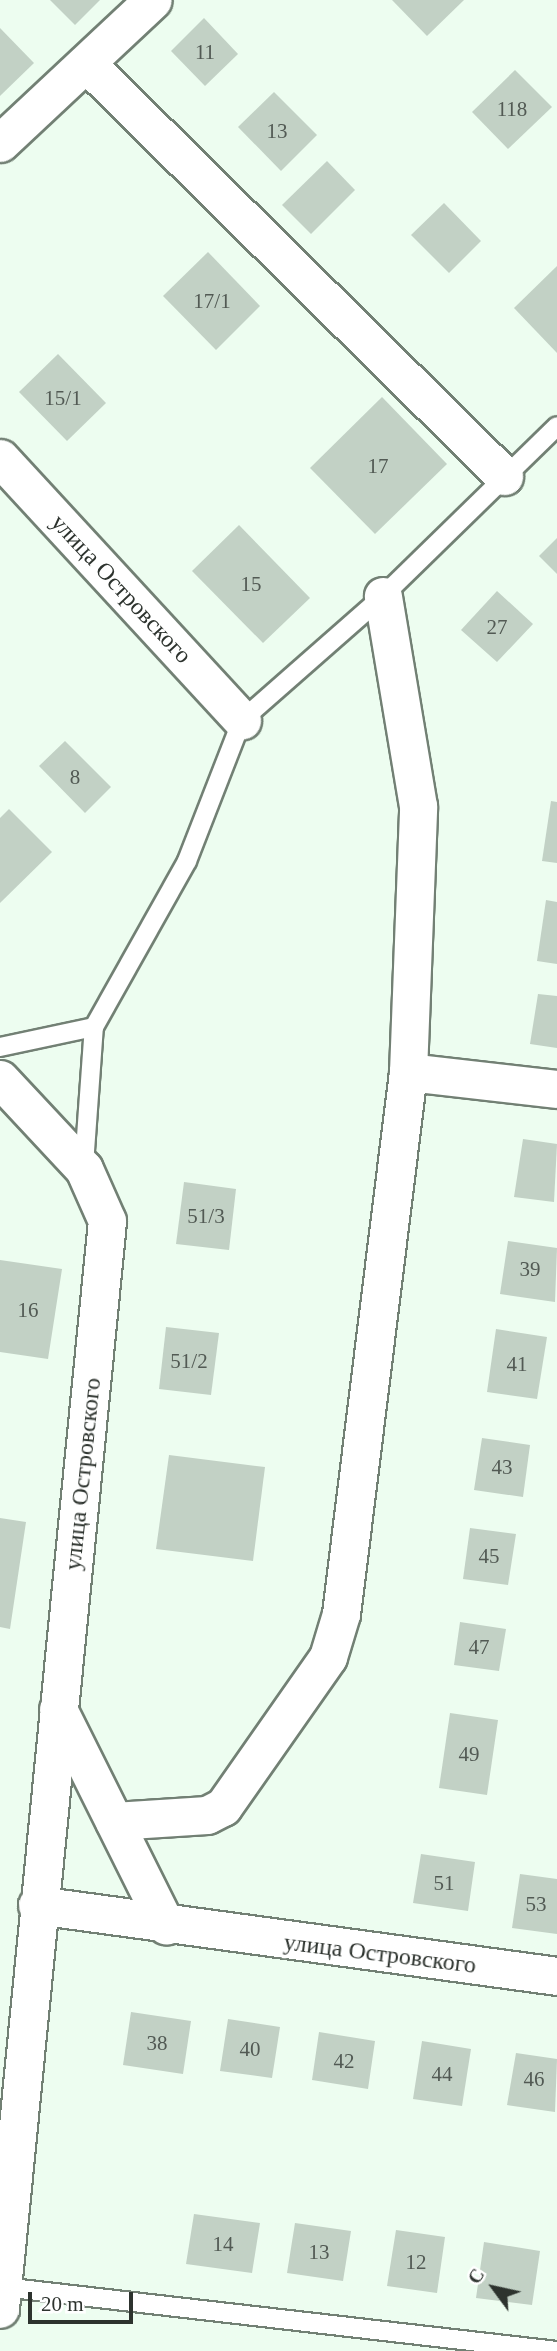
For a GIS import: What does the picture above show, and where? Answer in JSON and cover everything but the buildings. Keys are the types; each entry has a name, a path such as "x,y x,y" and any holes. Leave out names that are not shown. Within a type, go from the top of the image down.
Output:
{"street":[{"path":"0,144 88,65 153,0"},
{"path":"88,65 504,476"},
{"name":"улица Островского","path":"0,458 242,720"},
{"path":"114,1821 207,1815 223,1807 328,1657 341,1614 408,1072 418,806 383,596"},
{"path":"408,1072 557,1088"},
{"name":"улица Островского","path":"0,1079 84,1168 107,1221 37,1905 1,2298"},
{"path":"58,1709 166,1926"},
{"name":"улица Островского","path":"37,1905 166,1926 557,1976"}],"lane":[{"path":"84,1168 94,1027 187,861 242,720 383,596 557,426"},
{"path":"0,1047 94,1027"},
{"path":"1,2298 557,2351"}]}
